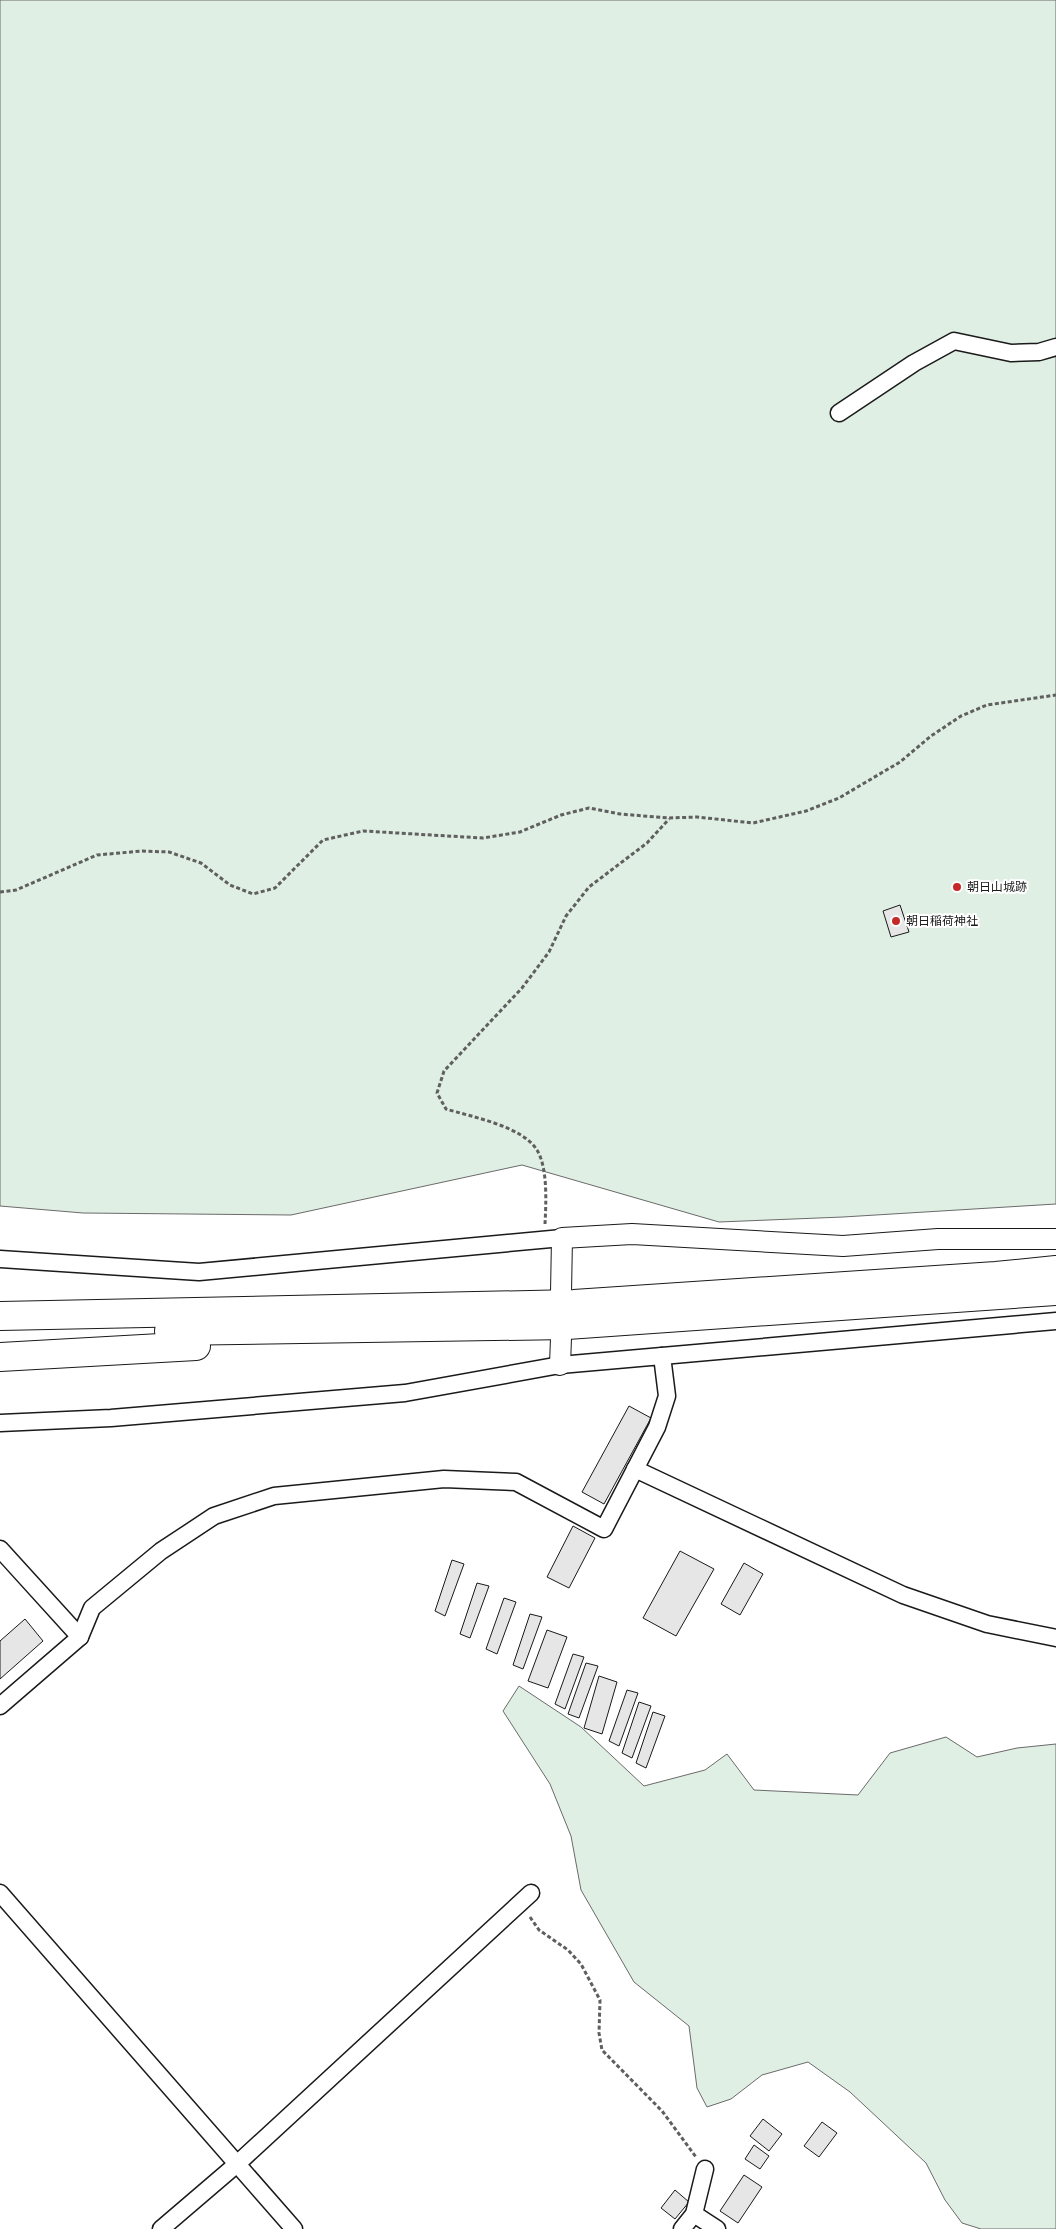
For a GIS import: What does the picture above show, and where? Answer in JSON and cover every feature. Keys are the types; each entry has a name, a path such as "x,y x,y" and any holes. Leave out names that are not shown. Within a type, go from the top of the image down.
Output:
{"highway":[{"path":"0,1316 574,1304 996,1276 1056,1270"},
{"path":"0,1335 566,1325 1056,1291"},
{"path":"0,1357 195,1346 344,1328"}],"street":[{"path":"840,413 914,363 954,342 1011,353 1039,352 1056,346"},
{"path":"0,1259 199,1272 553,1239 632,1234 844,1246 938,1240 1056,1239"},
{"path":"553,1239 561,1293"},
{"path":"0,1423 111,1418 405,1393 560,1365 1056,1321"},
{"path":"560,1365 561,1338"},
{"path":"0,1706 80,1637 92,1608 161,1551 214,1516 274,1496 444,1479 516,1482 604,1528 657,1427 667,1396 662,1356"},
{"path":"635,1469 903,1595 987,1624 1056,1638"},
{"path":"0,1548 80,1637"},
{"path":"0,1893 294,2229"},
{"path":"161,2229 237,2164 526,1897"},
{"path":"682,2229 694,2214 705,2169"},
{"path":"694,2214 717,2229"}],"path":[{"path":"0,892 16,890 97,855 142,851 169,852 201,863 230,885 253,894 275,888 323,840 363,831 483,838 520,832 561,815 589,808 620,814 670,818 697,817 753,823 806,811 839,798 900,762 931,736 962,716 987,705 1056,694"},
{"path":"553,1239 545,1177 538,1150 518,1133 446,1110 438,1093 444,1071 522,988 550,952 566,916 589,887 647,843 670,818"},
{"path":"526,1897 539,1930 568,1950 581,1964 600,2000 599,2033 602,2050 662,2111 705,2169"}],"green space":[{"path":"0,0 1056,0 1056,1204 843,1217 719,1222 522,1165 291,1215 83,1213 0,1206"},
{"path":"519,1686 581,1727 644,1786 705,1770 727,1754 754,1790 858,1795 890,1753 946,1737 977,1757 1017,1748 1056,1744 1056,2229 981,2229 962,2223 945,2200 926,2163 850,2092 808,2062 762,2075 731,2099 707,2107 697,2088 689,2026 634,1982 581,1890 571,1836 550,1784 503,1711"}],"building":[{"name":"朝日稲荷神社","path":"900,905 909,932 891,937 883,911"},
{"path":"629,1406 651,1418 604,1504 582,1492"},
{"path":"573,1526 595,1538 569,1588 547,1577"},
{"path":"680,1551 714,1569 676,1636 643,1618"},
{"path":"452,1560 464,1564 445,1616 435,1611"},
{"path":"744,1563 763,1574 740,1615 721,1604"},
{"path":"477,1583 489,1586 470,1638 460,1634"},
{"path":"504,1598 516,1602 497,1654 486,1649"},
{"path":"530,1614 542,1617 523,1669 513,1665"},
{"path":"25,1619 43,1641 0,1679 0,1641"},
{"path":"547,1630 567,1637 548,1688 528,1681"},
{"path":"573,1654 584,1657 565,1709 555,1704"},
{"path":"586,1663 598,1666 579,1718 568,1714"},
{"path":"599,1676 617,1682 602,1734 584,1728"},
{"path":"627,1690 638,1693 619,1746 609,1741"},
{"path":"639,1702 651,1706 632,1758 622,1753"},
{"path":"653,1712 665,1716 646,1768 636,1763"},
{"path":"763,2119 782,2134 769,2151 750,2136"},
{"path":"822,2122 837,2133 819,2157 804,2146"},
{"path":"754,2145 769,2156 760,2169 745,2159"},
{"path":"744,2175 762,2187 738,2223 720,2211"},
{"path":"675,2190 689,2202 675,2219 661,2208"}],"place":[{"name":"朝日山城跡","path":"957,887"},
{"name":"朝日稲荷神社","path":"896,921"}]}
